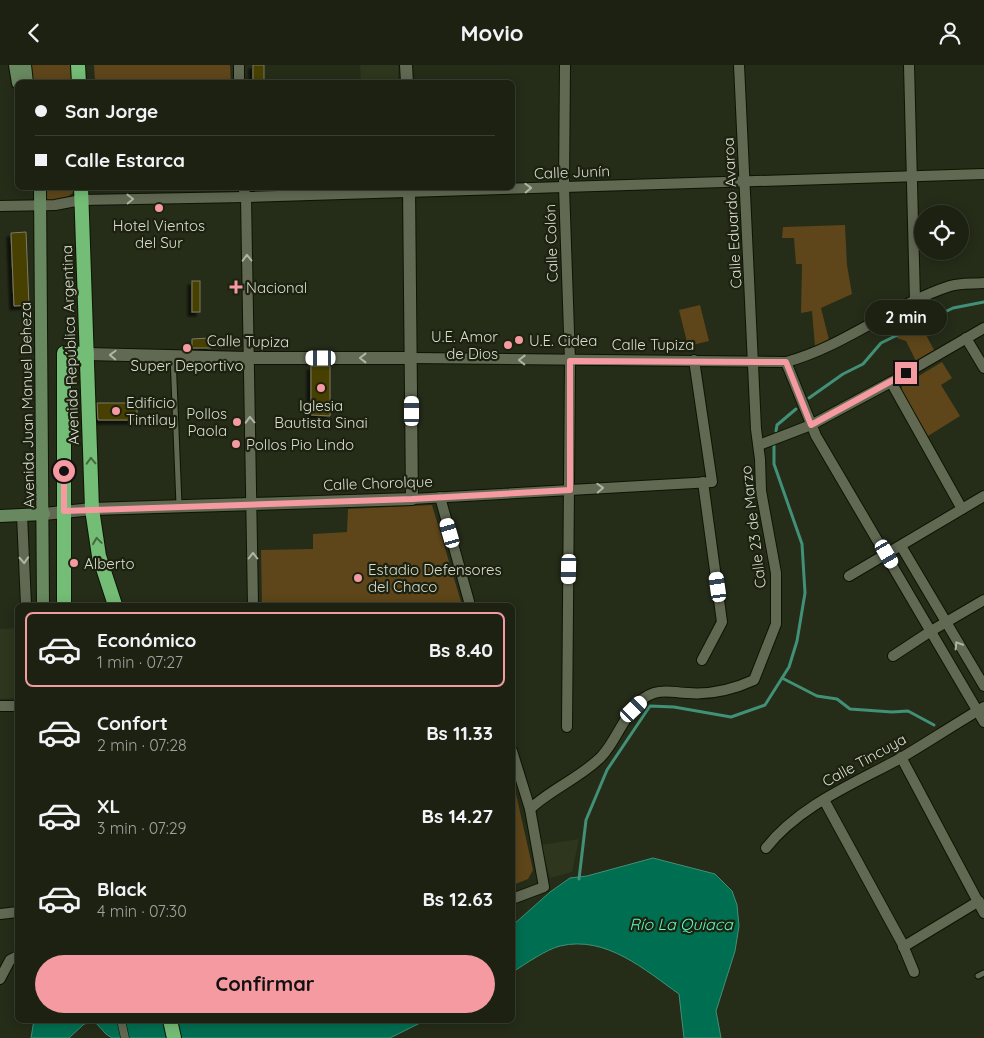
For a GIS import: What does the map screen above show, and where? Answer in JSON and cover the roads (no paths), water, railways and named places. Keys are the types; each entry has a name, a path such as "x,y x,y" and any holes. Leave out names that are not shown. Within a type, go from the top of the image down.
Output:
{"highway":[{"path":"78,65 79,80"},
{"name":"Avenida República Argentina","path":"81,194 92,509 99,556 114,603"},
{"name":"Calle Tupiza","path":"64,511 64,353 87,354"},
{"path":"64,511 64,603"},
{"path":"171,1023 174,1038"}],"main road":[{"path":"15,65 18,80"},
{"path":"25,65 27,80"},
{"name":"Avenida Juan Manuel Deheza","path":"35,190 41,205"},
{"name":"Avenida Juan Manuel Deheza","path":"40,190 44,514 43,603"},
{"path":"0,516 44,514"}],"street":[{"path":"239,65 239,80"},
{"path":"406,65 407,80"},
{"name":"Calle Colón","path":"565,65 564,187 570,361 567,727"},
{"name":"Calle Eduardo Avaroa","path":"740,65 753,360"},
{"path":"909,65 913,176 914,301"},
{"name":"Calle Junín","path":"515,188 984,174"},
{"path":"409,190 412,499"},
{"name":"Calle Junín","path":"0,206 55,205 81,194 409,190"},
{"path":"245,192 253,603"},
{"name":"Calle Tupiza","path":"87,354 248,358 412,358 570,361 753,360 786,362 814,354 914,301 951,286 984,283"},
{"path":"759,445 811,425 891,382 984,328"},
{"path":"966,338 984,368"},
{"path":"694,360 722,622 702,660"},
{"name":"Calle 23 de Marzo","path":"530,809 601,757 615,737 624,719 652,694 666,690 686,693 723,692 754,681 776,623 776,573 761,491 753,360"},
{"path":"786,362 816,436 931,631 981,709 984,722"},
{"path":"891,382 962,509"},
{"name":"Calle Chorolque","path":"44,514 92,509 179,508 412,499 708,482"},
{"path":"849,576 984,496"},
{"path":"440,497 469,603"},
{"name":"Avenida Juan Manuel Deheza","path":"22,515 26,603"},
{"path":"901,546 984,687"},
{"path":"893,656 984,600"},
{"path":"0,706 15,705"},
{"name":"Calle Tincuya","path":"766,848 778,833 824,800 981,709"},
{"path":"901,757 981,900 984,913"},
{"path":"515,761 530,809 544,887 515,898"},
{"path":"824,800 903,947 914,972"},
{"path":"903,947 981,900"},
{"path":"0,914 15,912"},
{"path":"0,979 10,960 15,958"},
{"path":"122,1023 125,1038"}],"lane":[{"path":"173,356 179,508"},
{"path":"978,976 984,973"}],"water":[{"name":"Río La Quiaca","path":"653,858 715,874 732,891 737,905 739,926 735,951 716,1011 721,1038 684,1038 679,994 639,965 609,950 593,945 560,946 543,953 515,971 515,923 550,892 570,878 587,876"},
{"path":"34,1023 90,1023 84,1024 69,1038 31,1038"},
{"path":"96,1023 420,1023 390,1038 112,1038"}],"waterway":[{"path":"809,398 843,374 863,364 881,343 953,308 984,302"},
{"path":"776,431 777,425 796,409"},
{"path":"579,879 586,820 607,770 650,706 674,707 731,717 765,705 789,667 797,641 805,593 802,544 774,464 774,443"},
{"path":"782,678 817,696 837,699 850,709 892,712 908,711 934,725"}],"place":[{"name":"Hotel Vientos del Sur","path":"159,208"},
{"name":"Nacional","path":"236,287"},
{"name":"U.E. Cidea","path":"519,340"},
{"name":"U.E. Amor de Dios","path":"508,345"},
{"name":"Super Deportivo","path":"187,348"},
{"name":"Iglesia Bautista Sinai","path":"321,388"},
{"name":"Edificio Tintilay","path":"116,411"},
{"name":"Pollos Paola","path":"237,422"},
{"name":"Pollos Pio Lindo","path":"236,444"},
{"name":"Alberto","path":"74,563"},
{"name":"Estadio Defensores del Chaco","path":"358,578"}]}
